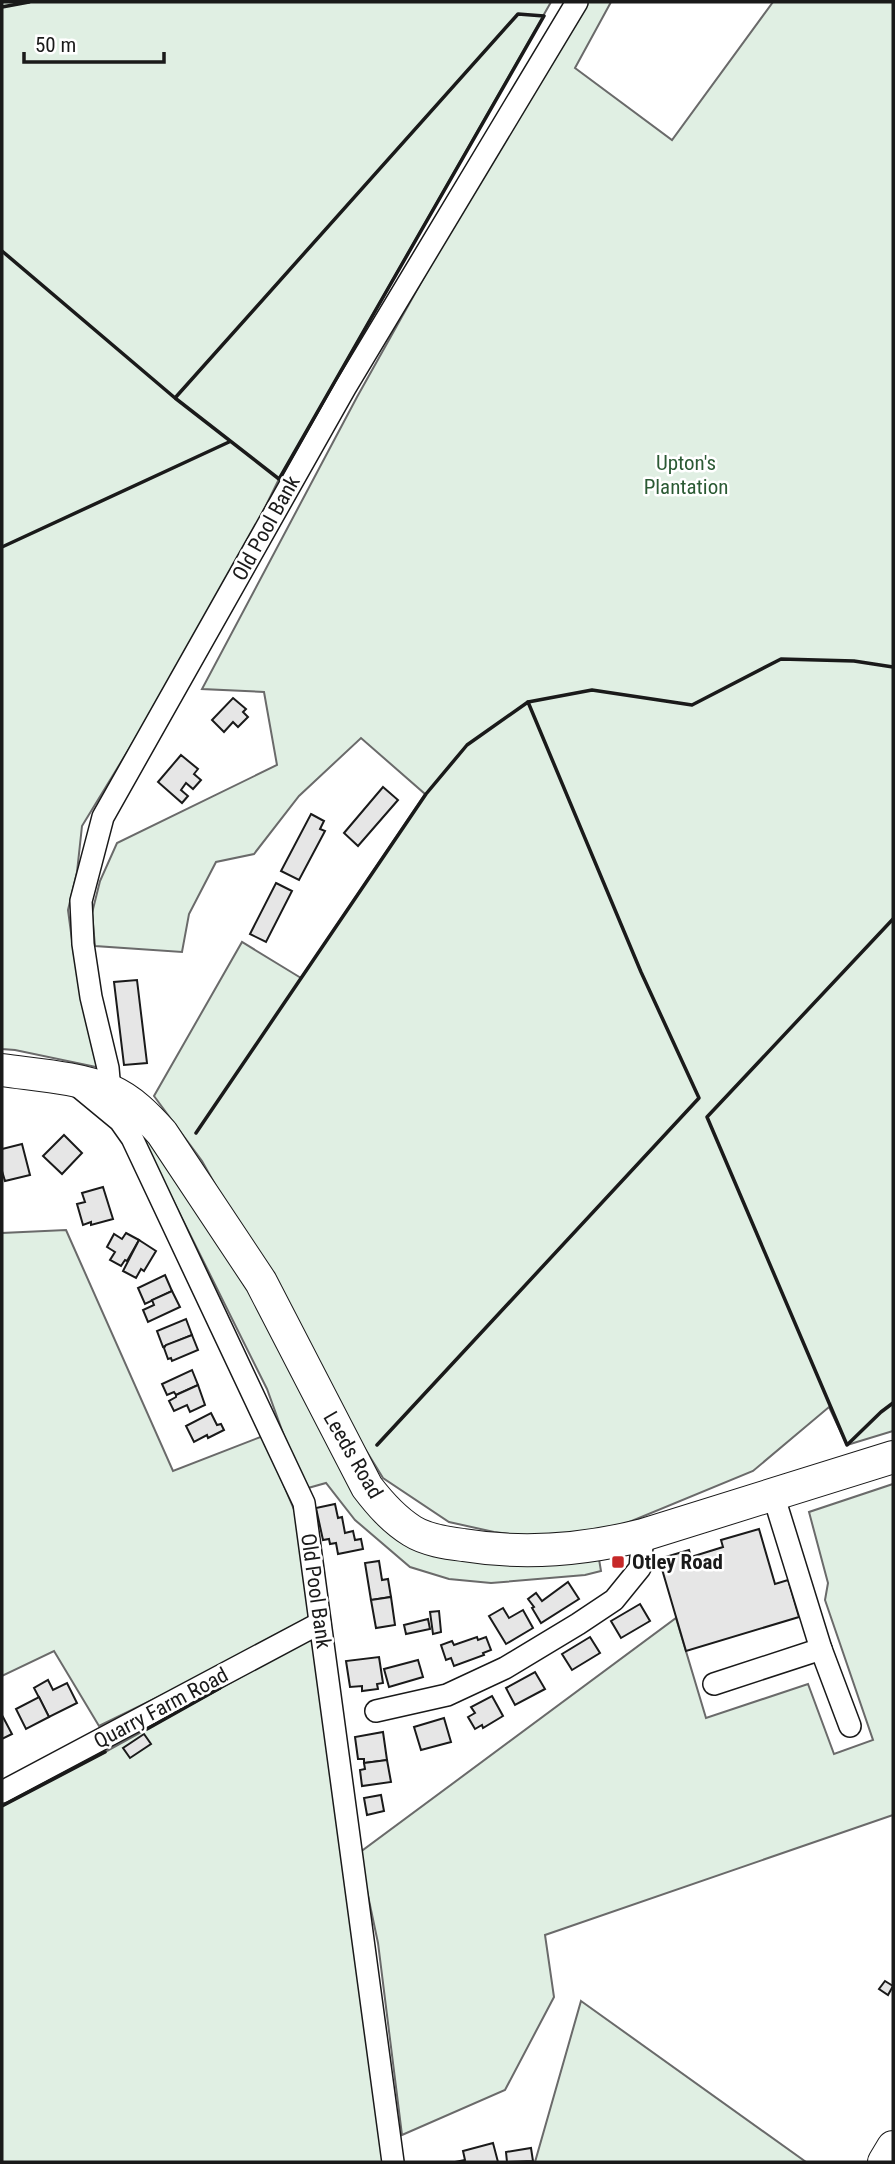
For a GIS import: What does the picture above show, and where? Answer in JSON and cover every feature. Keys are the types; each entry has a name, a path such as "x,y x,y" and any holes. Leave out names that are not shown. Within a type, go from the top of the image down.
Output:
{"highway":[{"name":"Leeds Road","path":"2,1070 71,1080 110,1091 134,1105 162,1133 261,1282 367,1487 388,1514 415,1533 447,1543 487,1549 564,1550 611,1543 893,1457"},
{"path":"884,2162 893,2147"}],"street":[{"name":"Old Pool Bank","path":"110,1091 108,1068 91,997 83,944 81,901 103,817 345,388 576,2"},
{"name":"Old Pool Bank","path":"71,1080 120,1121 132,1138 304,1503 393,2162"},
{"path":"773,1494 821,1648 850,1726"},
{"path":"376,1711 447,1695 505,1668 578,1624 614,1600 640,1568 643,1535"},
{"name":"Quarry Farm Road","path":"2,1793 320,1623"},
{"path":"714,1684 821,1648"}],"green space":[{"path":"2,2 551,2 279,479 217,605 82,826 77,872 68,910 91,1040 100,1063 96,1067 2,1049"},
{"name":"Upton's Plantation","path":"578,2 611,2 575,68 672,140 773,2 893,2 893,1431 847,1445 829,1407 753,1471 622,1525 540,1538 449,1522 383,1478 343,1413 202,1161 154,1096 242,942 301,978 425,794 361,738 299,796 254,854 216,862 189,914 182,952 95,946 92,913 100,881 117,843 277,765 264,692 202,689 357,397"},
{"path":"149,1133 256,1297 378,1516 598,1553 601,1571 585,1575 491,1583 449,1579 410,1567 355,1520 326,1483 308,1488 296,1469 267,1389 141,1136"},
{"path":"66,1230 173,1471 263,1436 301,1526 309,1623 99,1726 54,1651 2,1676 2,1233"},
{"path":"893,1484 893,1815 545,1935 554,1997 505,2090 402,2135 378,1943 359,1853 676,1618 706,1718 808,1684 834,1754 873,1740 825,1600 828,1583 809,1512"},
{"path":"313,1640 385,2162 2,2162 2,1806 306,1641"},
{"path":"581,2001 806,2162 535,2162"}],"building":[{"path":"233,698 246,709 243,712 248,717 238,727 233,722 224,732 212,720"},
{"path":"181,755 198,769 194,774 201,780 193,789 186,783 181,790 188,796 182,803 158,782"},
{"path":"383,787 398,800 358,846 344,833"},
{"path":"311,814 324,821 320,829 325,831 299,880 281,871"},
{"path":"276,883 292,891 266,942 250,934"},
{"path":"137,980 147,1063 124,1065 114,982"},
{"path":"64,1135 82,1153 62,1174 43,1156"},
{"path":"22,1144 30,1175 5,1181 2,1149"},
{"path":"103,1187 113,1219 83,1225 77,1204 85,1202 82,1193"},
{"path":"126,1233 139,1240 121,1266 110,1260 115,1252 107,1247 114,1234 122,1239"},
{"path":"139,1240 156,1251 144,1271 141,1269 136,1278 123,1271"},
{"path":"165,1275 172,1291 145,1304 138,1288"},
{"path":"172,1291 180,1307 148,1322 143,1310 154,1305 152,1300"},
{"path":"186,1319 192,1335 163,1347 157,1331"},
{"path":"192,1335 198,1350 172,1361 171,1358 168,1359 164,1348 166,1345"},
{"path":"192,1370 198,1385 176,1395 174,1392 167,1395 162,1384"},
{"path":"198,1385 205,1405 190,1412 187,1405 174,1411 169,1401"},
{"path":"211,1413 217,1425 221,1424 224,1430 194,1442 186,1426"},
{"path":"335,1504 338,1518 342,1517 345,1533 353,1531 355,1540 361,1539 363,1549 338,1554 336,1543 330,1544 329,1539 323,1540 316,1508"},
{"path":"759,1529 775,1584 788,1580 799,1617 686,1651 659,1559 689,1550 691,1557 723,1547 721,1540"},
{"path":"379,1561 382,1580 388,1579 391,1597 371,1600 365,1563"},
{"path":"568,1582 579,1599 541,1623 528,1599 536,1593 542,1601"},
{"path":"391,1597 395,1625 376,1628 371,1600"},
{"path":"640,1604 650,1621 621,1638 611,1621"},
{"path":"503,1608 509,1618 523,1610 533,1628 506,1644 489,1616"},
{"path":"439,1611 441,1632 433,1634 430,1612"},
{"path":"428,1619 430,1629 406,1634 404,1625"},
{"path":"477,1637 478,1640 486,1637 491,1650 454,1666 451,1658 446,1660 441,1645 452,1641 454,1645"},
{"path":"590,1637 600,1653 572,1670 562,1654"},
{"path":"379,1657 383,1683 377,1684 378,1689 362,1691 362,1686 350,1687 346,1661"},
{"path":"418,1660 423,1677 389,1687 384,1669"},
{"path":"535,1672 545,1689 515,1705 506,1688"},
{"path":"48,1680 53,1690 67,1683 77,1703 49,1717 34,1688"},
{"path":"492,1696 503,1716 483,1728 482,1725 475,1729 468,1717 475,1713 471,1707"},
{"path":"39,1697 49,1717 26,1729 16,1709"},
{"path":"2,1718 12,1734 2,1739"},
{"path":"444,1718 451,1742 421,1750 414,1727"},
{"path":"383,1732 387,1760 364,1763 364,1759 358,1759 355,1737"},
{"path":"144,1734 151,1744 130,1758 123,1748"},
{"path":"387,1760 391,1782 362,1786 360,1770 365,1769 364,1763"},
{"path":"381,1795 384,1811 367,1815 364,1798"},
{"path":"885,1981 893,1986 888,1995 879,1989"},
{"path":"493,2143 498,2162 455,2162 465,2160 463,2151"},
{"path":"531,2148 533,2161 507,2162 506,2152"}],"wall":[{"path":"2,7 29,2"},
{"path":"2,251 175,398 279,479 544,16 518,14 175,398"},
{"path":"2,547 229,442"},
{"path":"528,702 592,690 692,705 781,659 854,661 893,667"},
{"path":"196,1133 426,794 467,745 528,702 641,972 699,1098 377,1445"},
{"path":"893,919 707,1117 847,1445 893,1403"},
{"path":"147,1729 220,1688"},
{"path":"2,1806 105,1752"}],"place":[{"name":"Otley Road","path":"618,1562"}]}
